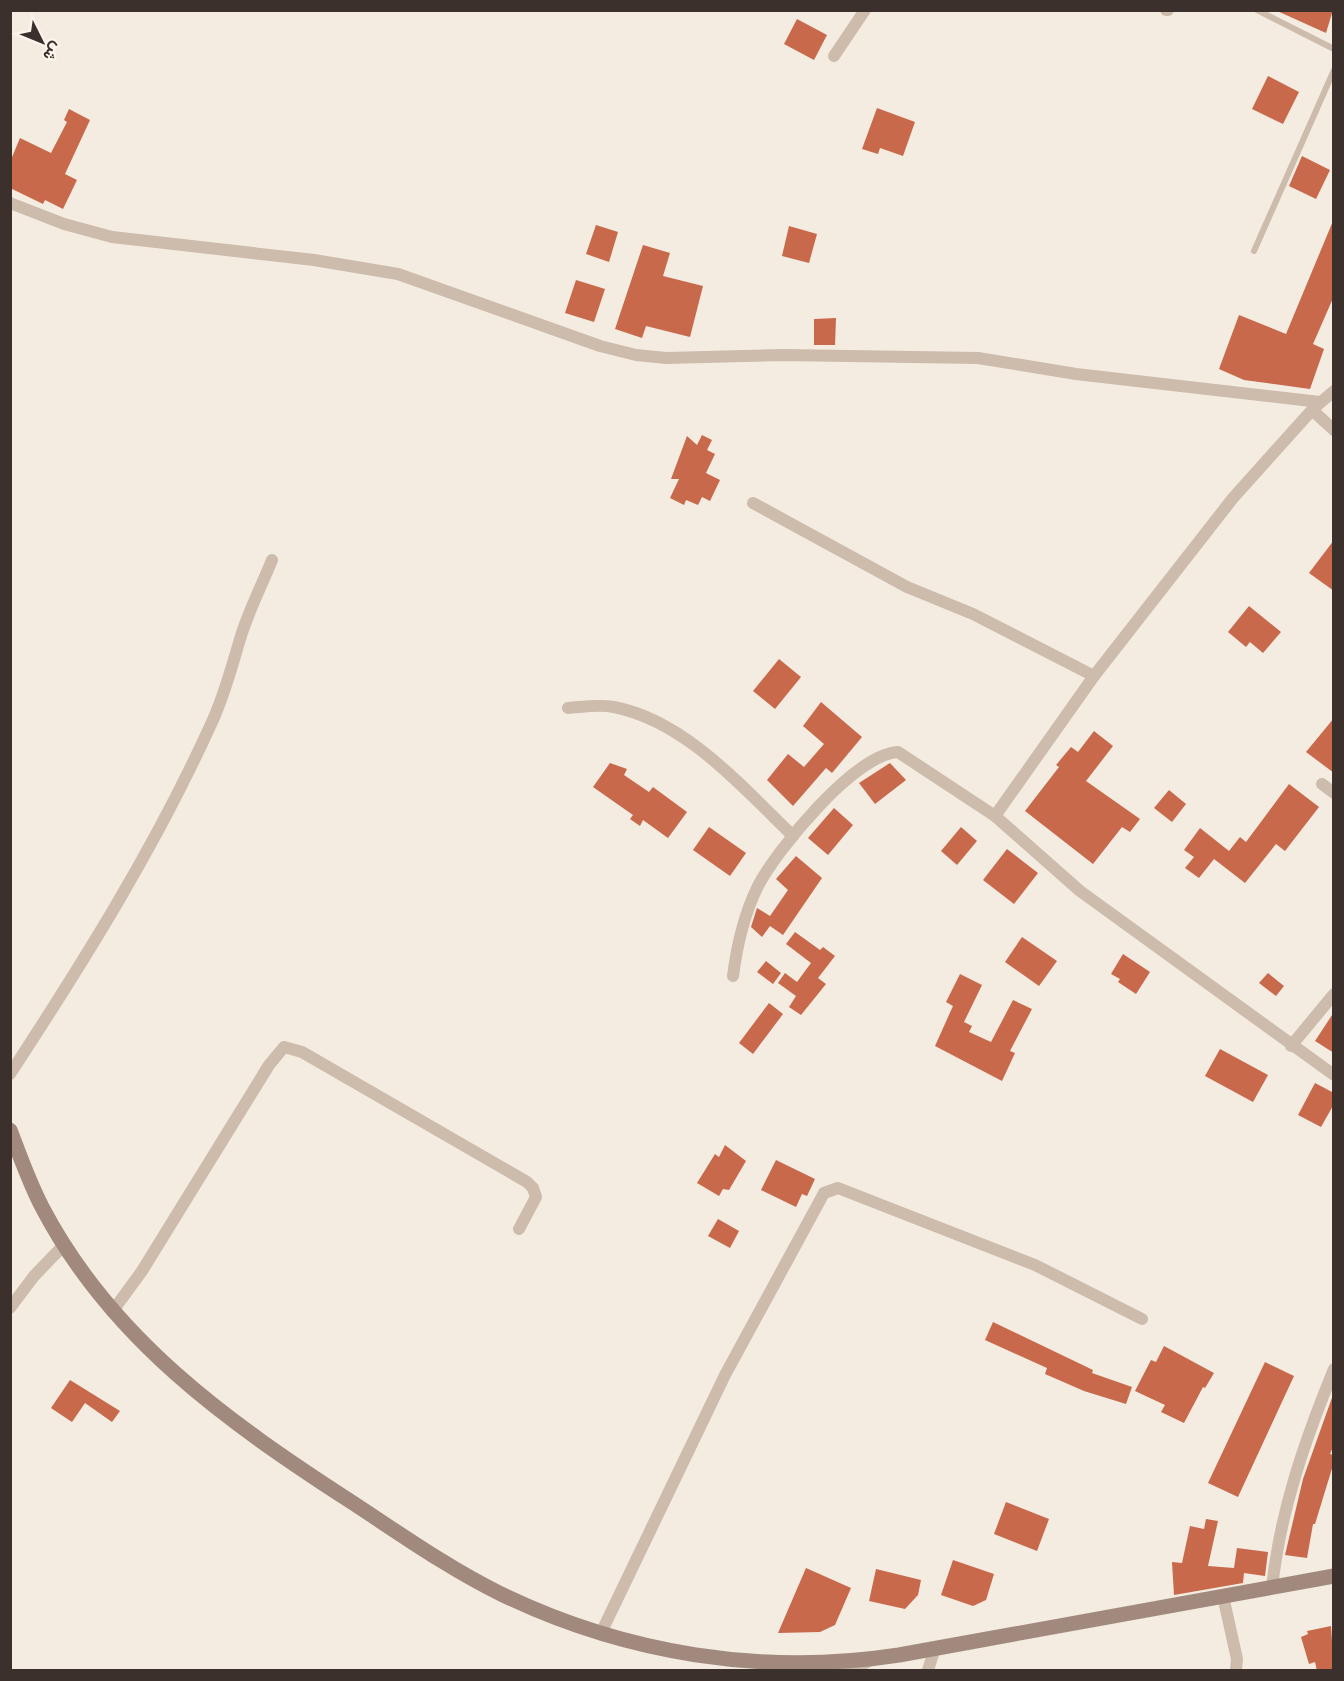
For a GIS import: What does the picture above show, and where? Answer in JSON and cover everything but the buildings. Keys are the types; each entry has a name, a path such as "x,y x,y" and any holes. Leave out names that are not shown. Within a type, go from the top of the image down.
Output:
{"main road":[{"path":"10,1130 40,1204 64,1245 112,1312 152,1355 215,1409 331,1489 477,1581 527,1606 601,1633 748,1666 812,1664 870,1659 1334,1576"},
{"path":"696,1656 706,1671"}],"street":[{"path":"834,56 865,10"},
{"path":"10,203 64,224 112,237 315,260 398,274 600,346 636,355 666,358 783,355 978,358 1076,374 1316,406 1334,430"},
{"path":"995,816 1094,676 1233,498 1316,406 1334,391"},
{"path":"753,503 907,587 973,614 1094,676"},
{"path":"10,1074 79,969 138,869 213,722 235,664 241,636 272,560"},
{"path":"568,708 601,705 616,707 681,736 729,775 793,836"},
{"path":"733,976 739,935 758,887 793,836 842,783 877,757 888,753 907,756 995,816 1080,891 1334,1075"},
{"path":"1323,784 1334,792"},
{"path":"1291,1046 1334,994"},
{"path":"112,1312 142,1271 269,1065 284,1047 303,1052 527,1182 533,1188 536,1197 519,1229"},
{"path":"601,1633 725,1375 824,1193 829,1189 838,1188 1035,1265 1142,1319"},
{"path":"10,1308 34,1276 64,1245"},
{"path":"1272,1588 1276,1548 1295,1471 1334,1369"},
{"path":"1223,1596 1237,1659 1236,1671"},
{"path":"928,1671 935,1648"},
{"path":"847,1671 870,1659"}],"lane":[{"path":"1257,10 1334,49"},
{"path":"1254,251 1334,70"}]}
